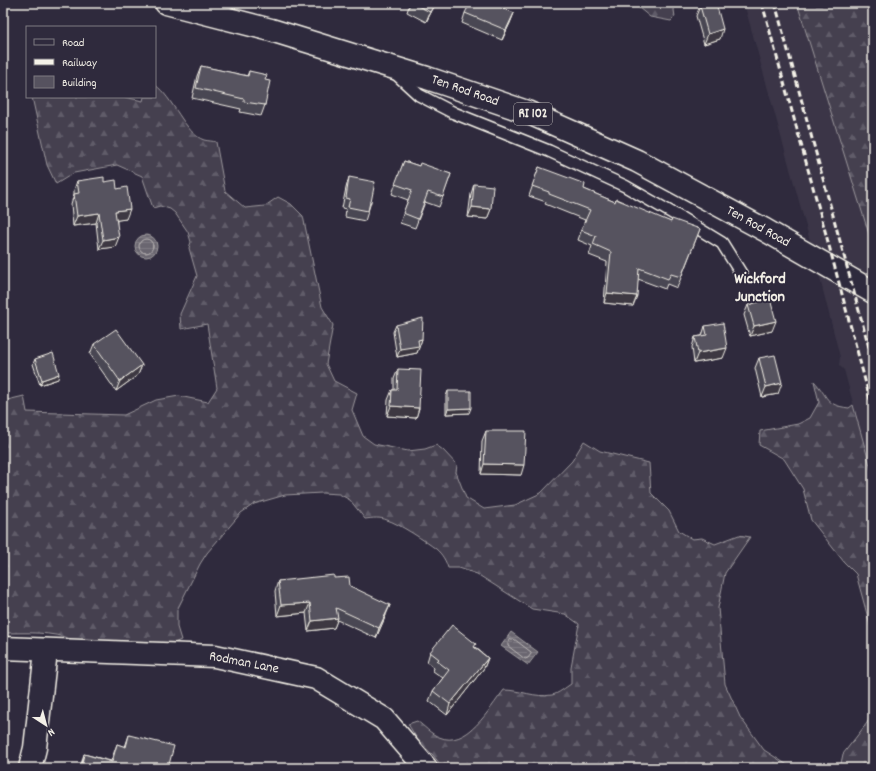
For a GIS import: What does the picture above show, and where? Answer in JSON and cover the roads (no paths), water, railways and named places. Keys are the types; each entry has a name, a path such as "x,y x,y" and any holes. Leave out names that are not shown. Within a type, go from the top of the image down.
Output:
{"main road":[{"name":"Ten Rod Road","path":"166,3 271,30 427,78 527,112 637,161 765,230 873,292"},
{"name":"Rodman Lane","path":"3,648 46,651 215,656 316,678 384,719 426,768"},
{"path":"30,768 35,748 46,651"}],"lane":[{"path":"386,65 419,95 454,113 546,150 625,186 681,218 722,243 742,275"}],"water":[{"path":"146,235 154,238 157,246 154,254 146,257 138,254 135,246 138,238"},
{"path":"511,632 538,652 528,665 501,646"}],"railway":[{"path":"762,3 873,410"},
{"path":"775,3 873,362"}],"district":[{"name":"Wickford Junction","path":"760,288"}]}
